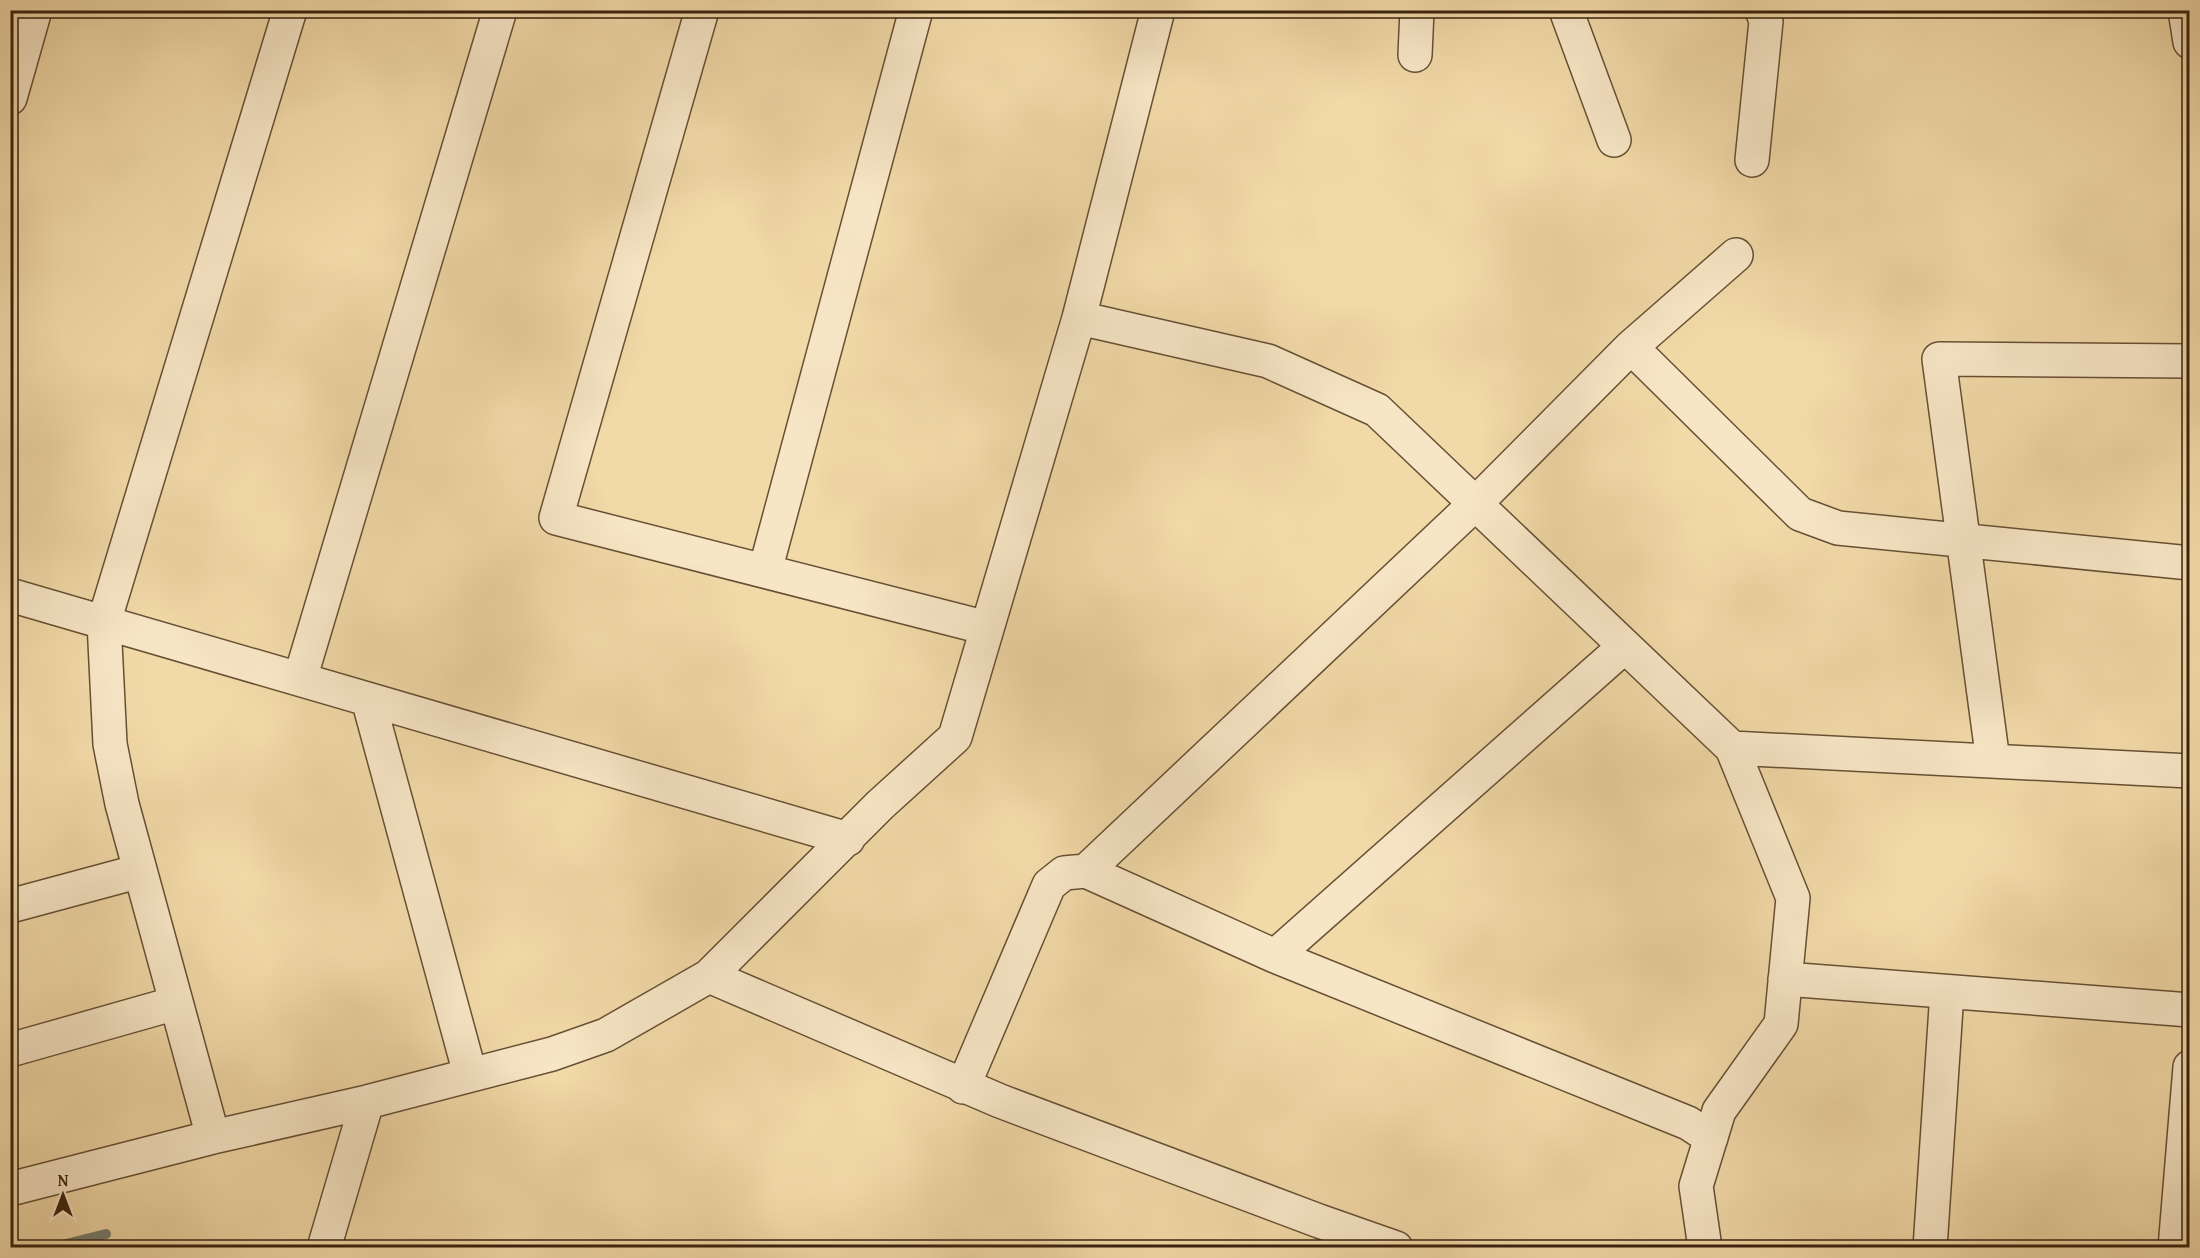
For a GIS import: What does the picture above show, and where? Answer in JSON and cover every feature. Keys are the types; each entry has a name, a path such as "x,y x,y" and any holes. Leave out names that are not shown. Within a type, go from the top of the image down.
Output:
{"street":[{"path":"10,98 35,10"},
{"path":"213,1137 122,804 110,744 104,622 290,10"},
{"path":"300,679 500,10"},
{"path":"702,10 556,518 987,628"},
{"path":"765,571 916,10"},
{"path":"10,1188 213,1137 367,1102 552,1054 606,1035 709,976 880,805 956,737 1079,318 1158,10"},
{"path":"1414,55 1417,10"},
{"path":"1566,10 1614,140"},
{"path":"1752,160 1766,21 1762,10"},
{"path":"2185,10 2190,42"},
{"path":"1086,871 1476,503 1631,347 1736,255"},
{"path":"1079,318 1268,361 1377,410 1732,748 1793,898 1781,1024 1719,1111 1696,1186 1705,1248"},
{"path":"1631,347 1800,514 1838,528 2190,563"},
{"path":"1994,761 1939,359 2190,361"},
{"path":"10,595 848,838"},
{"path":"1275,956 1624,647"},
{"path":"368,699 470,1074"},
{"path":"1732,748 2190,771"},
{"path":"10,906 140,871"},
{"path":"963,1087 1049,885 1064,873 1086,871 1275,956 1688,1123 1711,1138"},
{"path":"709,976 963,1087 1396,1248"},
{"path":"1785,979 2190,1010"},
{"path":"1930,1248 1947,992"},
{"path":"10,1050 176,1003"},
{"path":"2175,1248 2190,1067"},
{"path":"324,1248 367,1102"}],"waterway":[{"path":"50,1248 106,1234"}]}
